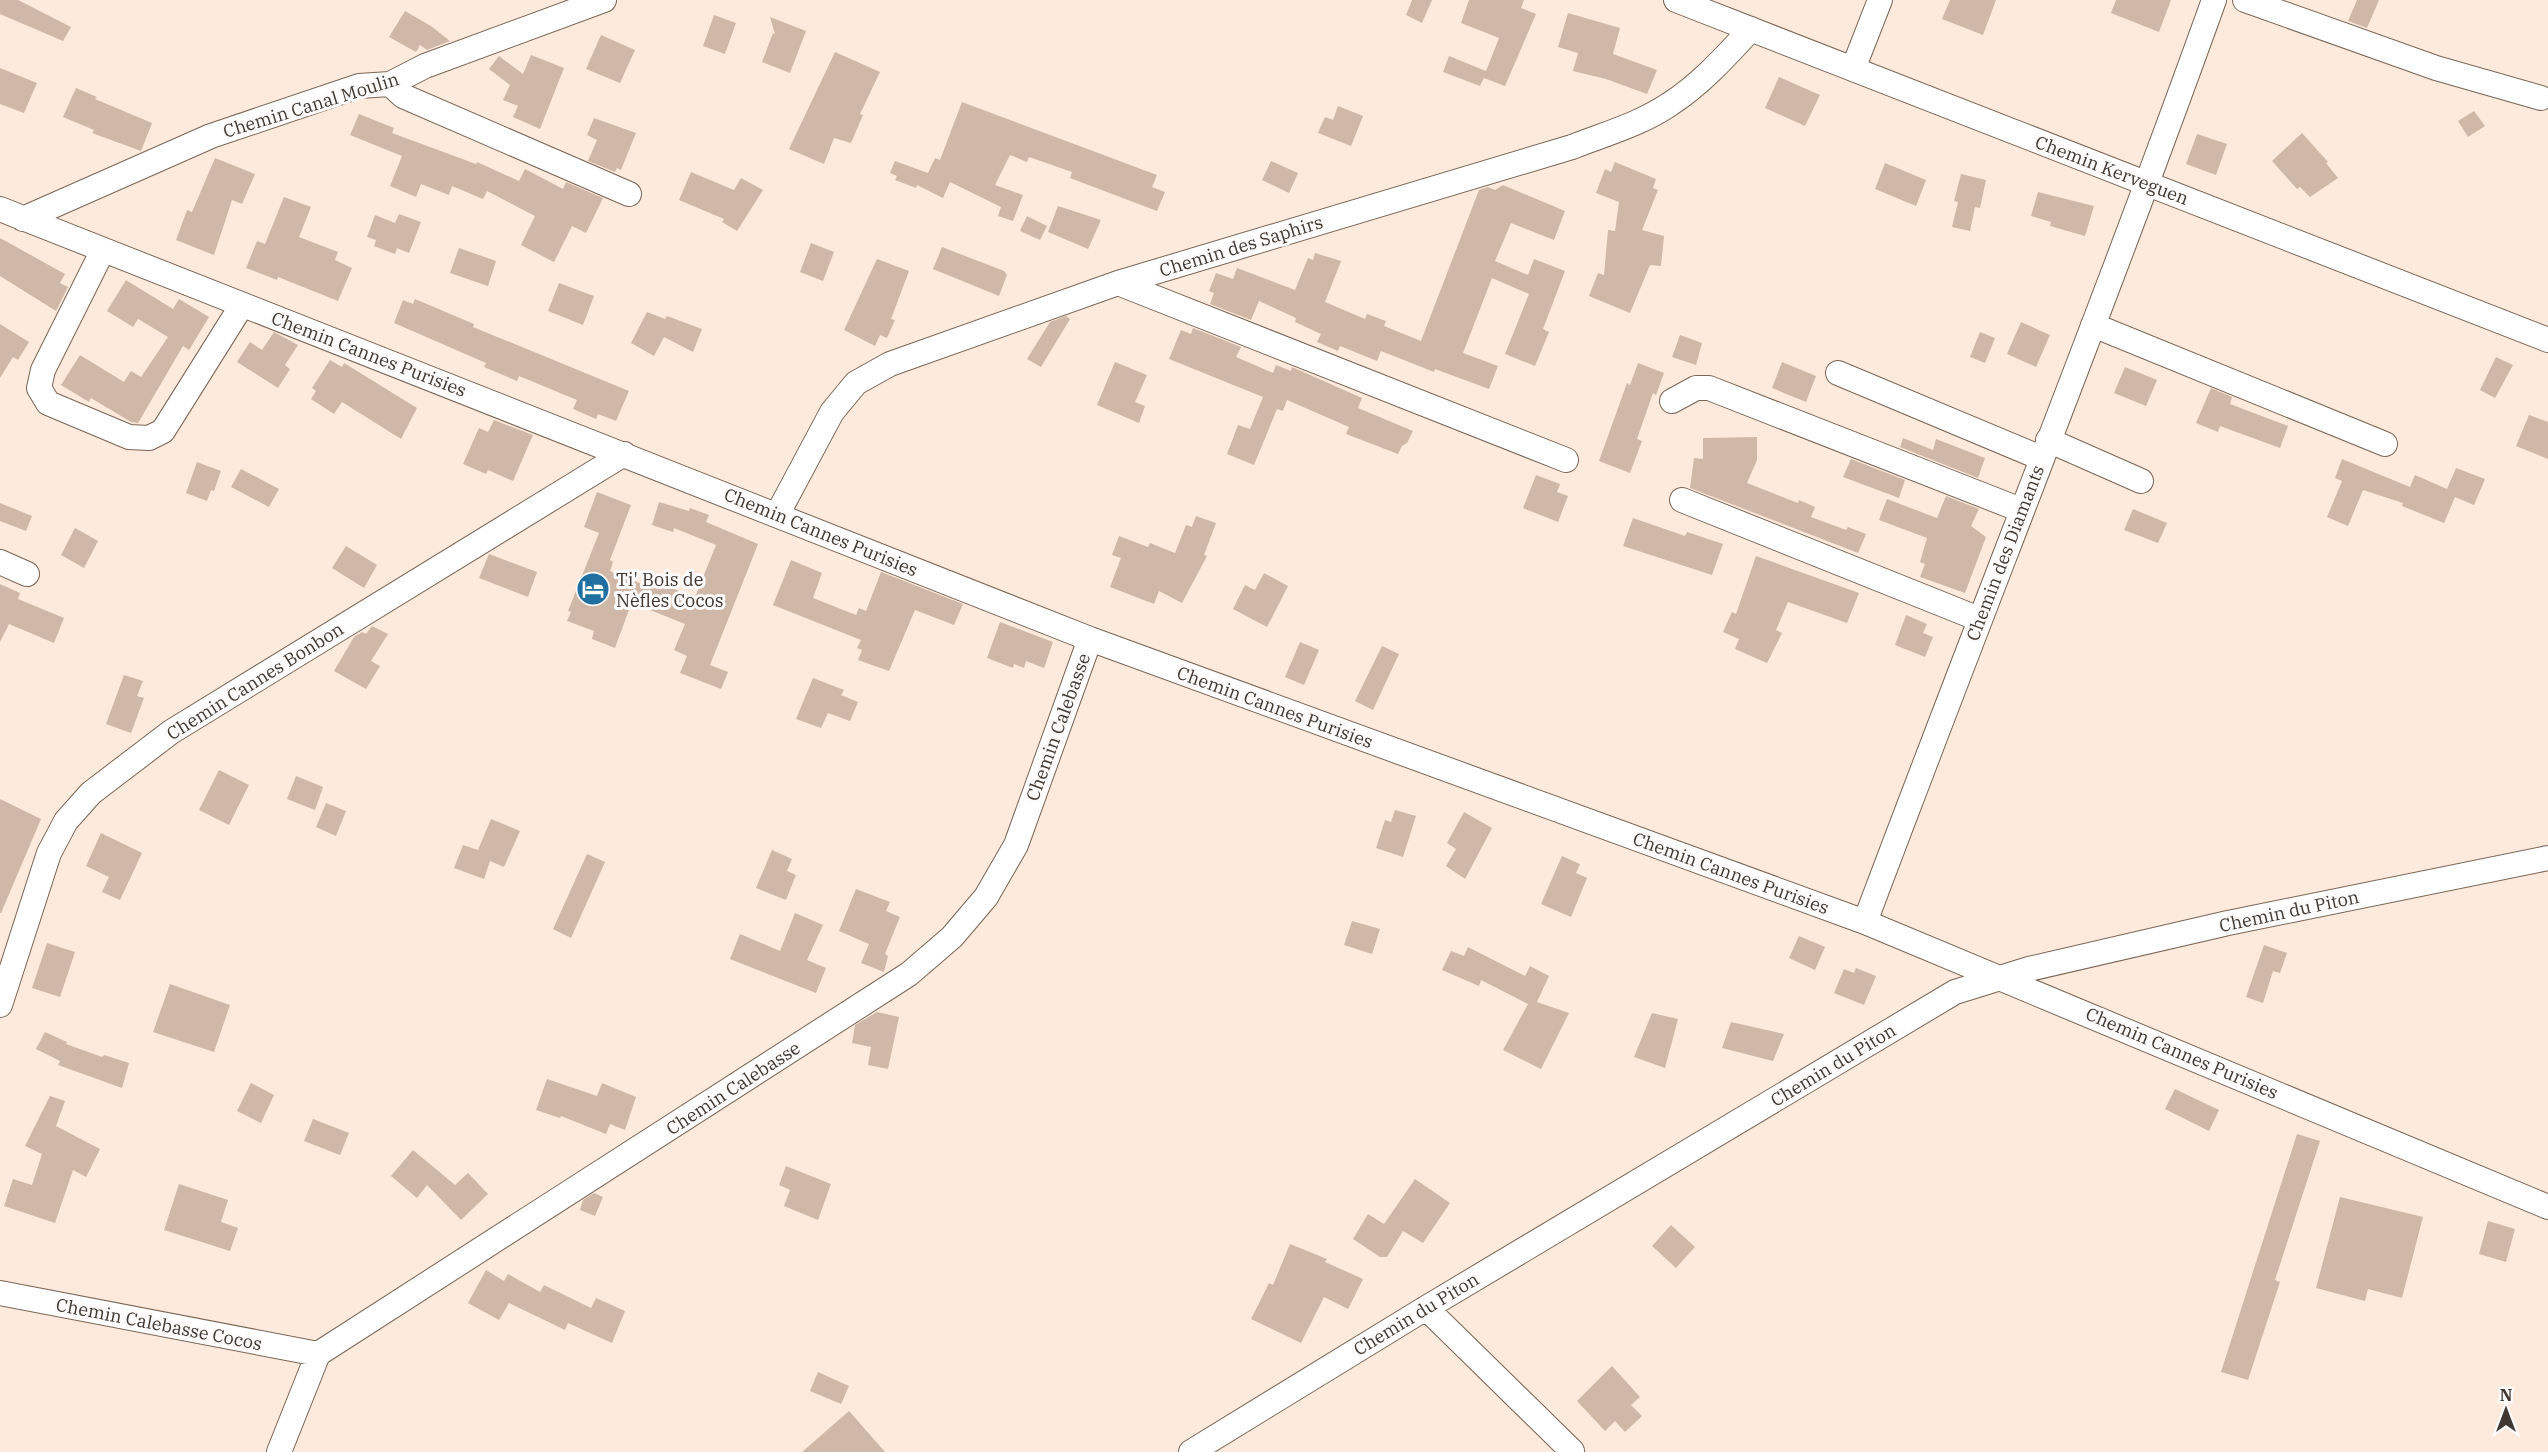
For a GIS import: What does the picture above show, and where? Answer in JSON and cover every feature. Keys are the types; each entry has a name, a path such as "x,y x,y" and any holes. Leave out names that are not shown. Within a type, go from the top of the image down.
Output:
{"street":[{"name":"Chemin Canal Moulin","path":"23,219 211,136 359,86 390,84 425,66 559,7 604,0"},
{"name":"Chemin Kerveguen","path":"1676,0 2548,340"},
{"path":"1852,69 1880,0"},
{"name":"Chemin des Diamants","path":"1865,922 1979,619 2148,184 2214,0"},
{"path":"2245,0 2436,68 2541,98"},
{"name":"Chemin des Saphirs","path":"777,515 832,412 856,384 890,364 1118,283 1572,147 1668,106 1693,88 1752,30"},
{"path":"390,84 403,96 629,194"},
{"name":"Chemin Cannes Purisies","path":"0,209 1090,639 1865,922 2548,1207"},
{"path":"103,250 43,370 39,388 48,403 129,437 149,438 163,431 242,305"},
{"path":"1118,283 1566,460"},
{"path":"2093,325 2385,444"},
{"path":"1838,373 2045,449 2141,481"},
{"path":"1672,401 1696,388 1709,388 2021,510"},
{"name":"Chemin Cannes Bonbon","path":"0,1005 50,853 66,821 91,793 171,732 624,454"},
{"path":"1682,500 1979,619"},
{"path":"0,562 27,574"},
{"name":"Chemin Calebasse","path":"318,1354 909,974 952,937 986,897 1016,844 1090,639"},
{"name":"Chemin du Piton","path":"1191,1452 1426,1308 1955,992 1997,978 2228,923 2548,858"},
{"name":"Chemin Calebasse Cocos","path":"0,1293 318,1354"},
{"path":"1426,1308 1572,1451"},
{"path":"279,1452 318,1354"}],"building":[{"path":"0,0 18,0 71,27 63,41 0,14"},
{"path":"1412,0 1432,0 1422,23 1406,15"},
{"path":"1469,0 1524,0 1521,8 1536,14 1505,86 1484,78 1480,86 1443,72 1449,56 1486,71 1499,38 1461,23"},
{"path":"1950,0 1996,0 1983,35 1942,19"},
{"path":"2116,0 2171,0 2159,32 2111,13"},
{"path":"2357,0 2379,0 2367,28 2348,21"},
{"path":"405,11 431,26 450,41 427,50 420,45 416,52 389,37"},
{"path":"1568,13 1620,28 1613,54 1657,70 1647,94 1606,79 1573,71 1578,53 1558,47"},
{"path":"714,15 736,23 725,54 703,46"},
{"path":"770,17 806,31 790,73 762,62 773,33 775,34"},
{"path":"601,35 635,50 620,83 586,69"},
{"path":"835,52 880,72 860,114 863,115 851,143 834,138 824,164 789,149"},
{"path":"531,55 564,68 540,129 513,117 518,106 503,100 510,85 489,69 499,56 523,74"},
{"path":"0,68 37,83 24,113 0,104"},
{"path":"1779,77 1820,95 1805,126 1765,108"},
{"path":"76,88 97,97 95,99 152,123 141,151 92,133 94,130 63,117"},
{"path":"962,102 1157,175 1152,187 1165,192 1157,211 1070,178 1072,172 1029,157 1027,162 1010,155 995,185 1023,195 1013,221 998,216 1001,207 950,182 943,198 917,185 916,188 895,180 897,176 890,173 895,161 928,173 935,158 940,160"},
{"path":"1338,106 1363,116 1351,146 1318,133 1325,117 1333,120"},
{"path":"2474,111 2485,126 2468,137 2458,121"},
{"path":"359,114 394,128 392,133 476,164 477,162 519,181 525,169 563,189 566,182 603,198 586,233 572,226 554,262 521,245 535,216 487,191 483,199 452,186 449,195 421,184 416,197 390,186 402,156 350,135"},
{"path":"594,118 636,133 621,170 617,168 615,172 588,161 597,140 587,135"},
{"path":"2302,133 2328,162 2326,163 2338,178 2310,197 2300,187 2297,189 2272,161"},
{"path":"2197,134 2227,144 2216,175 2186,164"},
{"path":"215,158 255,174 242,204 232,200 214,255 176,240 187,210 192,212"},
{"path":"1271,161 1298,173 1289,193 1262,180"},
{"path":"1615,162 1656,179 1653,188 1658,190 1642,230 1664,236 1661,266 1650,265 1630,313 1589,296 1598,273 1604,275 1608,230 1615,231 1619,202 1596,193 1605,169 1611,172"},
{"path":"1885,163 1926,180 1916,206 1875,189"},
{"path":"691,172 734,190 741,178 763,190 737,231 722,222 724,219 679,200"},
{"path":"1961,174 1986,180 1980,208 1975,207 1970,231 1952,227 1958,202 1954,201"},
{"path":"1503,185 1565,211 1554,240 1511,223 1495,261 1528,275 1534,259 1565,271 1543,329 1549,332 1535,366 1505,354 1529,294 1492,278 1463,353 1498,366 1489,389 1435,369 1434,372 1381,351 1377,361 1340,346 1338,351 1317,342 1321,334 1295,322 1296,318 1259,301 1251,320 1210,304 1214,293 1209,291 1216,273 1233,279 1237,268 1295,290 1308,258 1313,260 1315,253 1341,261 1325,302 1365,319 1367,314 1386,321 1384,326 1421,341 1479,190 1488,187 1495,190"},
{"path":"2038,192 2094,206 2085,236 2050,226 2051,222 2031,216"},
{"path":"284,197 311,207 299,237 338,252 335,260 352,268 338,301 278,277 277,280 246,268 257,241 265,244"},
{"path":"1058,206 1101,220 1088,249 1048,232"},
{"path":"399,214 421,222 409,253 397,248 395,254 374,246 376,240 367,237 375,215 395,223"},
{"path":"1027,216 1047,226 1040,240 1020,231"},
{"path":"0,238 65,274 60,283 68,287 56,311 0,276"},
{"path":"811,243 834,252 823,281 800,272"},
{"path":"942,247 1004,271 1007,275 999,296 933,269"},
{"path":"459,248 496,261 488,286 450,273"},
{"path":"877,259 909,271 891,319 895,320 887,338 880,335 875,346 844,330"},
{"path":"126,280 173,309 179,299 209,317 189,350 183,346 138,423 131,422 91,398 89,402 61,385 80,355 124,382 131,371 141,377 168,337 138,319 133,327 107,311"},
{"path":"559,283 594,296 583,325 548,311"},
{"path":"415,299 474,324 473,327 629,391 616,421 598,414 596,419 573,409 577,400 519,376 517,381 484,367 486,363 394,323 403,300 413,304"},
{"path":"647,312 665,319 667,316 702,329 693,352 664,337 654,356 631,343"},
{"path":"1066,316 1070,319 1041,367 1027,359 1050,322"},
{"path":"2021,322 2050,335 2036,367 2007,354"},
{"path":"0,324 29,342 18,360 13,357 0,378"},
{"path":"1193,328 1241,347 1236,357 1273,373 1276,365 1291,371 1292,367 1362,398 1358,408 1413,431 1407,443 1402,446 1398,454 1346,434 1349,427 1287,400 1283,411 1277,409 1254,465 1227,454 1238,425 1250,429 1263,397 1169,359 1181,330 1191,334"},
{"path":"274,332 298,345 285,365 290,369 278,388 237,362 250,342 262,350"},
{"path":"1980,332 1995,338 1985,363 1970,357"},
{"path":"1680,335 1702,343 1696,365 1672,357"},
{"path":"2496,357 2513,365 2495,398 2480,390"},
{"path":"330,360 342,367 344,363 417,408 401,439 342,402 334,414 311,399 316,391 312,388"},
{"path":"1115,362 1147,375 1135,402 1145,406 1139,423 1097,405"},
{"path":"1782,362 1816,376 1806,402 1772,388"},
{"path":"1638,363 1664,373 1656,395 1653,393 1637,439 1642,441 1630,473 1599,461 1627,383 1630,385"},
{"path":"2125,367 2157,380 2146,406 2114,393"},
{"path":"2211,388 2232,397 2230,404 2288,426 2280,448 2220,426 2218,432 2196,423"},
{"path":"2529,415 2548,422 2548,459 2516,446"},
{"path":"494,420 533,435 513,481 488,470 486,474 463,464 479,428 488,432"},
{"path":"1757,437 1757,460 1747,483 1798,503 1799,500 1815,507 1811,517 1846,530 1848,527 1866,534 1858,553 1690,488 1694,458 1703,459 1703,438"},
{"path":"1903,438 1933,450 1936,439 1985,458 1978,478 1900,447"},
{"path":"1851,459 1905,480 1899,498 1843,477"},
{"path":"2342,459 2410,487 2415,475 2447,489 2456,468 2485,479 2474,505 2455,497 2444,523 2402,506 2403,503 2363,490 2348,526 2327,517 2342,481 2335,478"},
{"path":"197,462 221,471 214,491 211,490 207,501 186,493"},
{"path":"241,469 279,489 269,507 231,487"},
{"path":"1536,475 1560,484 1557,492 1568,496 1558,522 1523,508"},
{"path":"597,492 631,505 610,560 613,562 610,571 654,589 656,582 695,597 716,545 674,528 673,532 652,525 659,502 689,511 690,508 709,515 706,522 758,544 710,665 728,672 721,689 680,673 687,656 674,650 685,624 640,606 638,610 630,607 615,648 592,639 594,631 567,621 571,612 568,611 599,533 584,527"},
{"path":"1946,496 1979,509 1971,526 1986,537 1965,593 1920,577 1925,564 1920,562 1927,538 1879,520 1887,499 1937,518"},
{"path":"0,503 32,516 26,531 0,521"},
{"path":"2133,509 2167,523 2158,543 2124,530"},
{"path":"1196,516 1216,523 1204,555 1207,556 1182,603 1159,591 1154,604 1110,587 1121,558 1112,555 1119,536 1148,547 1150,543 1175,553 1186,525 1192,527"},
{"path":"1633,518 1685,536 1687,532 1723,544 1712,575 1623,546"},
{"path":"75,528 98,541 84,568 61,555"},
{"path":"346,546 377,565 364,588 332,568"},
{"path":"489,554 537,572 528,597 479,578"},
{"path":"1756,556 1859,593 1847,623 1788,602 1776,630 1782,633 1767,663 1735,649 1739,639 1723,632 1732,612 1736,614"},
{"path":"791,560 822,573 813,598 856,615 859,608 866,611 881,572 963,604 954,625 915,610 889,671 858,660 862,650 857,648 861,640 773,605"},
{"path":"1264,573 1288,586 1267,627 1233,609 1245,585 1255,590"},
{"path":"0,584 20,593 18,599 64,618 54,643 9,624 0,642"},
{"path":"1906,615 1927,624 1923,633 1933,637 1925,657 1895,645"},
{"path":"1000,622 1053,642 1044,668 1026,661 1024,668 1014,664 1013,668 987,658"},
{"path":"372,626 388,634 371,661 380,666 366,689 334,671 354,637 362,632 366,634"},
{"path":"1300,642 1319,650 1304,685 1285,677"},
{"path":"1382,646 1399,654 1373,710 1355,701"},
{"path":"124,675 143,681 137,696 144,698 131,733 106,724"},
{"path":"813,678 844,690 841,695 858,702 850,721 828,713 821,728 796,719"},
{"path":"219,770 249,785 229,825 199,810"},
{"path":"296,776 323,787 315,810 287,799"},
{"path":"0,799 41,819 1,913 0,913"},
{"path":"326,803 346,811 336,836 316,827"},
{"path":"1395,810 1416,816 1403,857 1376,848 1385,820 1391,822"},
{"path":"1464,812 1492,828 1465,879 1446,866 1456,849 1447,843"},
{"path":"491,819 520,831 504,867 490,861 484,879 454,868 463,845 478,850"},
{"path":"101,833 142,853 120,900 102,892 109,877 86,866"},
{"path":"772,850 792,859 787,871 796,875 786,900 756,888"},
{"path":"587,854 605,862 571,938 553,929"},
{"path":"1562,856 1580,864 1576,873 1587,878 1571,917 1541,904"},
{"path":"856,889 890,902 886,911 900,917 885,954 888,956 884,972 861,963 869,944 839,931"},
{"path":"795,913 823,925 807,960 826,968 816,993 730,959 740,934 780,951"},
{"path":"1352,921 1380,929 1372,954 1344,945"},
{"path":"1799,936 1825,947 1815,970 1789,958"},
{"path":"47,943 75,952 60,997 32,988"},
{"path":"2264,945 2287,953 2280,973 2273,971 2263,1003 2246,997"},
{"path":"1468,947 1525,976 1530,966 1549,976 1537,1002 1569,1013 1541,1069 1503,1050 1528,1004 1481,980 1479,986 1442,970 1451,951 1464,956"},
{"path":"1856,968 1876,976 1864,1005 1834,993 1844,969 1854,973"},
{"path":"170,984 230,1005 214,1052 153,1032"},
{"path":"877,1012 899,1017 888,1069 868,1065 871,1047 852,1043 855,1025"},
{"path":"1652,1013 1678,1019 1665,1068 1634,1057"},
{"path":"1731,1022 1784,1034 1773,1061 1722,1048"},
{"path":"45,1032 67,1042 66,1044 102,1057 104,1055 129,1063 122,1088 58,1065 60,1061 36,1049"},
{"path":"547,1079 597,1096 602,1083 636,1097 625,1130 610,1124 606,1134 561,1116 560,1118 536,1110"},
{"path":"251,1083 274,1095 261,1123 237,1111"},
{"path":"2175,1089 2219,1110 2209,1131 2165,1109"},
{"path":"50,1096 65,1101 56,1126 100,1149 86,1177 73,1170 55,1223 4,1206 13,1179 32,1185 42,1154 25,1146"},
{"path":"313,1119 349,1133 340,1155 304,1141"},
{"path":"2297,1134 2320,1141 2275,1280 2280,1282 2248,1380 2221,1372"},
{"path":"413,1150 455,1185 468,1173 488,1194 461,1220 427,1185 417,1198 391,1176"},
{"path":"786,1166 831,1184 818,1220 784,1206 790,1190 779,1185"},
{"path":"1415,1179 1450,1203 1423,1243 1403,1231 1387,1257 1380,1257 1353,1239 1368,1214 1384,1224"},
{"path":"179,1184 228,1200 221,1222 238,1228 230,1251 164,1230"},
{"path":"594,1193 603,1197 595,1216 580,1210 583,1200"},
{"path":"2340,1197 2423,1217 2402,1298 2368,1289 2365,1301 2316,1288"},
{"path":"2488,1221 2515,1229 2506,1262 2479,1254"},
{"path":"1671,1225 1695,1247 1676,1268 1652,1246"},
{"path":"1290,1244 1327,1259 1325,1262 1363,1279 1348,1309 1324,1297 1301,1343 1251,1319 1269,1283 1273,1285"},
{"path":"486,1270 504,1281 508,1274 540,1292 544,1285 591,1308 596,1298 625,1311 612,1343 568,1323 565,1330 509,1303 499,1320 468,1303"},
{"path":"1612,1366 1640,1397 1631,1405 1642,1416 1625,1432 1615,1421 1605,1431 1577,1401"},
{"path":"818,1372 849,1386 841,1404 810,1391"},
{"path":"849,1411 885,1452 802,1452"}],"place":[{"name":"Ti' Bois de Nèfles Cocos","path":"593,589"}]}
